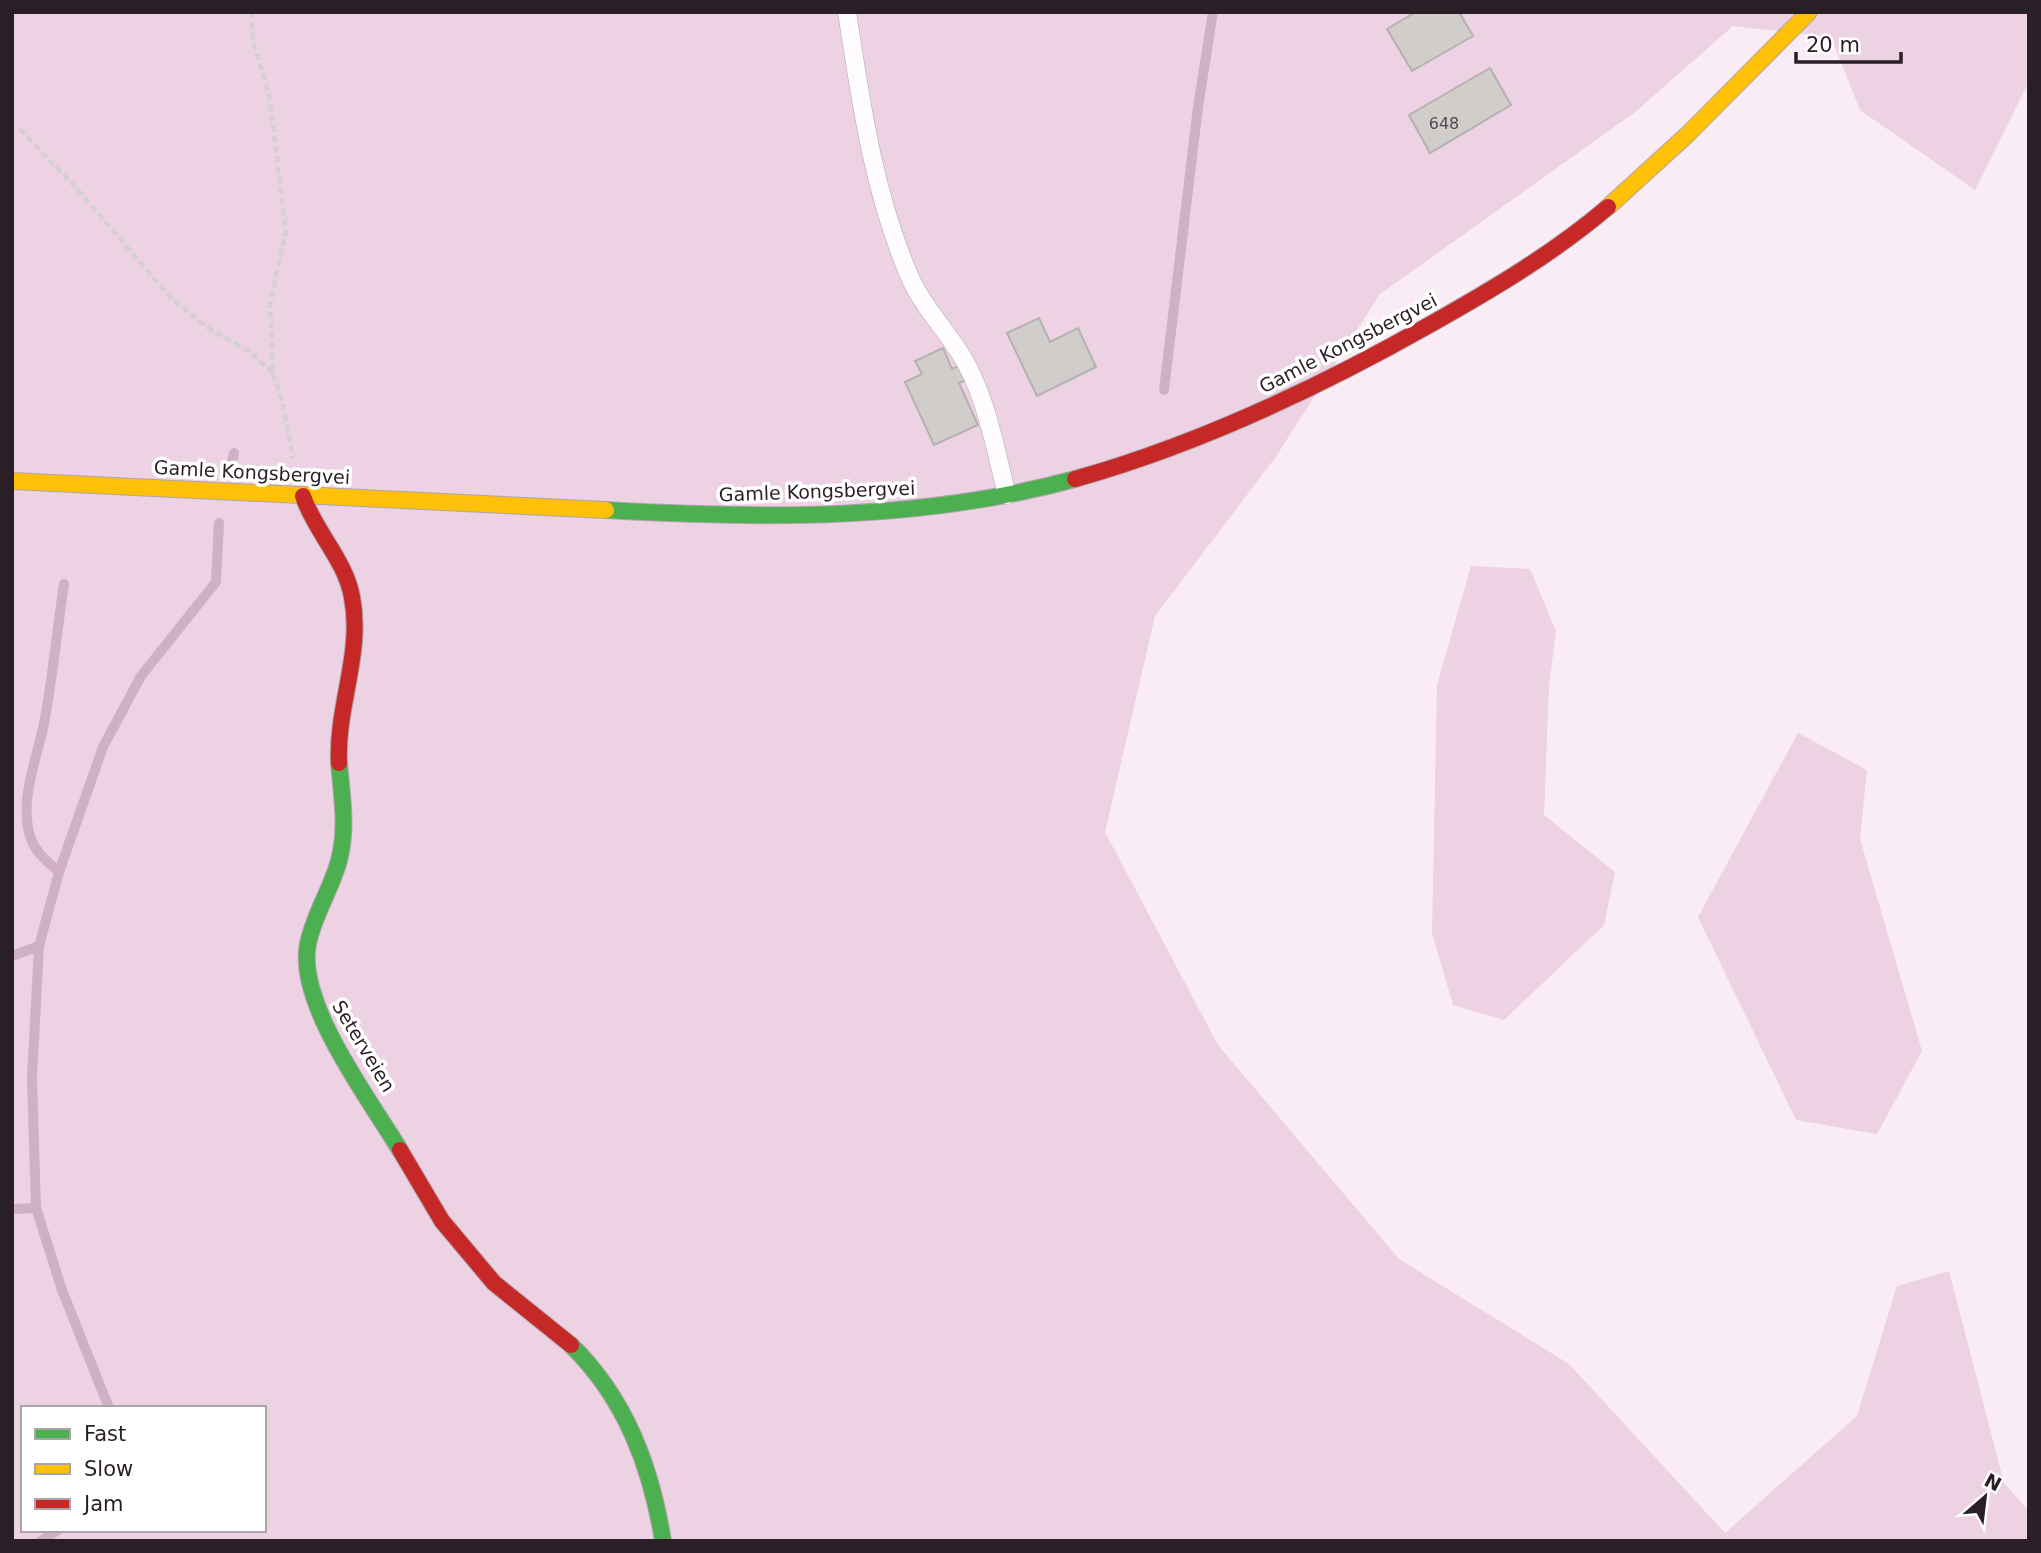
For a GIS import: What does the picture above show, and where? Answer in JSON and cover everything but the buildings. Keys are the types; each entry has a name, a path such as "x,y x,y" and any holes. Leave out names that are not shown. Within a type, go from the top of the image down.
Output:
{"main road":[{"name":"Gamle Kongsbergvei","path":"12,481 762,516 916,510 1007,495 1112,467 1251,415 1363,362 1509,278 1559,246 1619,198 1809,12"},
{"name":"Seterveien","path":"303,496 307,511 344,566 352,596 355,633 352,674 339,746 344,839 308,943 308,989 322,1018 442,1221 494,1283 573,1346 609,1387 638,1441 663,1541"}],"lane":[{"path":"846,12 865,124 878,181 900,252 934,320 969,369 1007,495"}],"path":[{"path":"251,12 253,41 270,94 286,232 270,303 273,374 282,401 286,433 303,496"},
{"path":"20,129 78,190 170,298 208,328 250,352 273,374"}],"shaded area":[{"path":"12,12 2029,12 2029,81 1975,190 1860,110 1831,37 1733,26 1634,113 1380,294 1275,458 1155,616 1105,832 1218,1045 1399,1259 1569,1364 1725,1533 1857,1416 1897,1286 1949,1271 2004,1483 2029,1511 2029,1541 12,1541"},
{"path":"1471,566 1530,569 1556,631 1549,686 1544,815 1615,872 1604,925 1504,1020 1453,1005 1432,933 1437,685"},
{"path":"1798,733 1867,770 1860,839 1922,1051 1877,1134 1796,1120 1698,917"}],"waterway":[{"path":"1164,390 1198,107 1213,12"},
{"path":"232,461 234,453"},
{"path":"108,1406 62,1290 36,1208 32,1078 39,946 59,872 103,747 141,676 216,582 219,523"},
{"path":"59,872 33,844 27,810 30,781 47,706 64,584"},
{"path":"12,956 39,946"},
{"path":"12,1209 36,1208"},
{"path":"41,1541 55,1532"}],"traffic: fast":[{"path":"606,510 725,515 842,514 959,503 1075,479"},
{"path":"339,763 343,839 335,874 310,934 307,968 313,994 338,1050 400,1150"},
{"path":"571,1345 607,1388 633,1436 651,1487 663,1541"}],"traffic: slow":[{"path":"1608,207 1688,134 1809,12"},
{"path":"12,481 606,510"}],"traffic: jam":[{"path":"1075,479 1167,449 1302,392 1500,284 1545,255 1608,207"},
{"path":"303,496 343,570 352,597 354,639 341,721 339,763"},
{"path":"400,1150 442,1221 494,1283 571,1345"}]}
